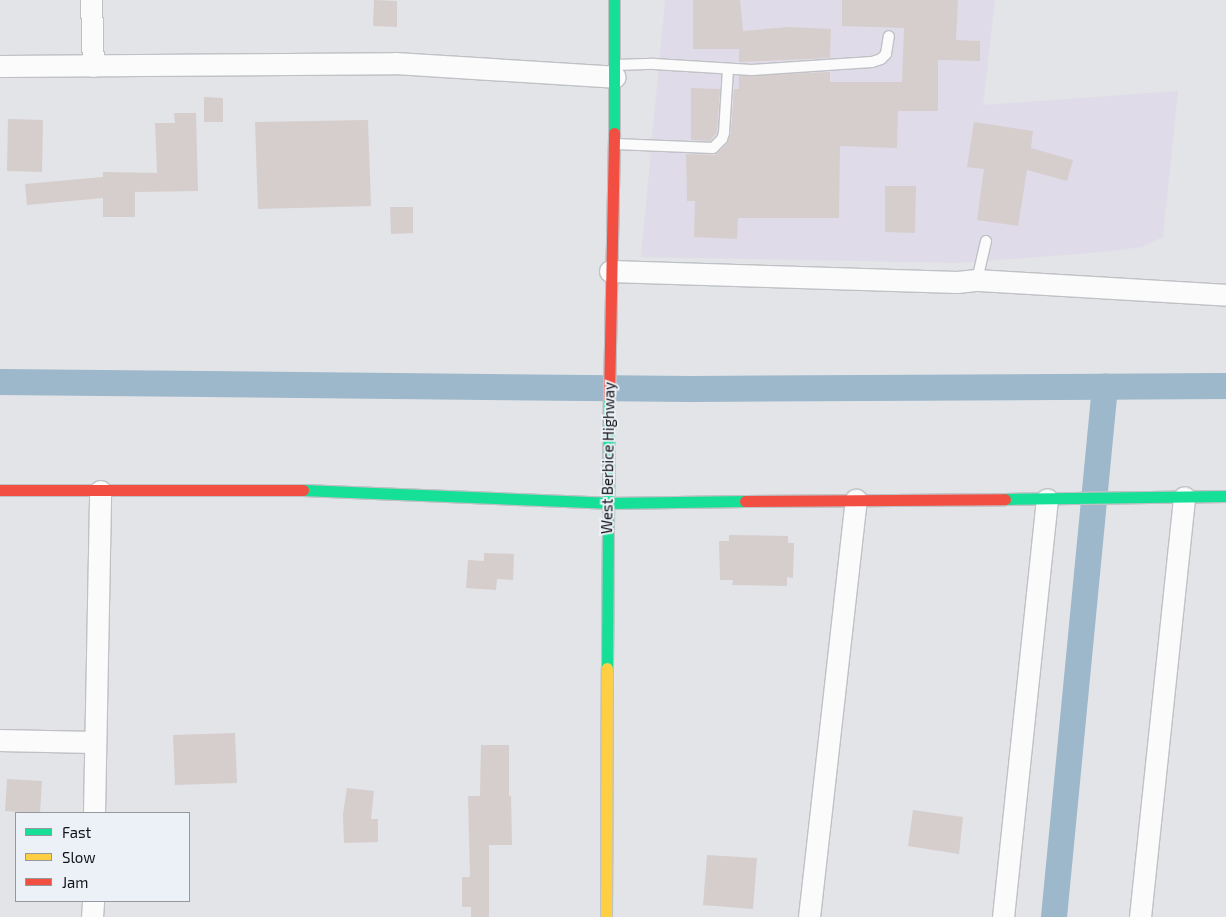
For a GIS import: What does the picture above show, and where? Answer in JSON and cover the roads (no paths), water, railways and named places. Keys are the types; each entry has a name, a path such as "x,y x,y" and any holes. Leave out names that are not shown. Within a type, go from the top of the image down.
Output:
{"street":[{"path":"91,0 93,66"},
{"name":"West Berbice Highway","path":"606,917 607,503 610,478 609,357 614,144 614,0"},
{"path":"0,66 396,63 615,71"},
{"path":"610,272 958,282 977,280 1218,294"},
{"path":"0,490 293,490 607,503 1226,496"},
{"path":"94,812 100,491"},
{"path":"1140,917 1184,497"},
{"path":"1003,917 1047,499"},
{"path":"809,917 856,500"},
{"path":"0,740 95,742"},
{"path":"92,902 92,917"}],"lane":[{"path":"615,71 654,64 728,69 802,68 872,62 881,59 886,54 888,36"},
{"path":"614,144 713,148 722,140 724,133 728,69"},
{"path":"977,280 986,240"}],"waterway":[{"path":"0,382 691,389 1226,386"},
{"path":"1054,917 1105,386"}]}
